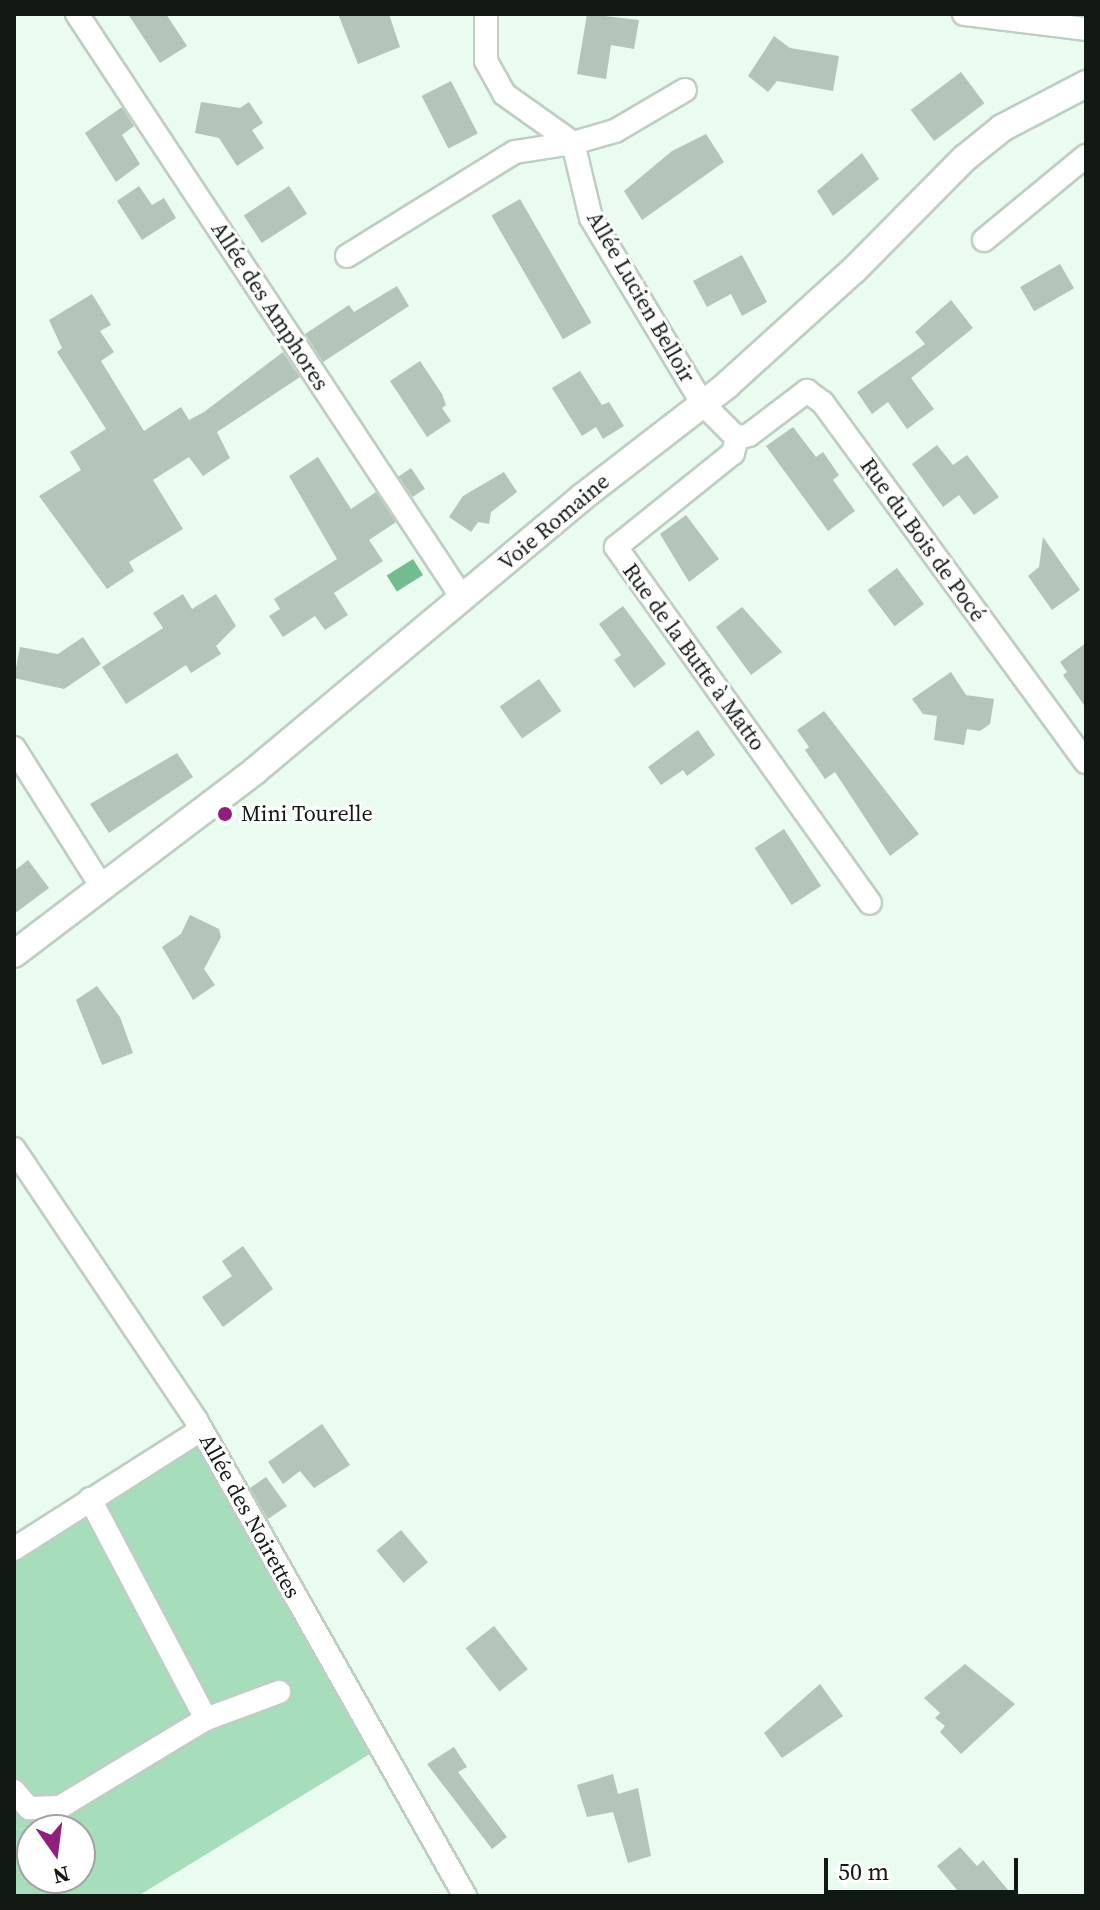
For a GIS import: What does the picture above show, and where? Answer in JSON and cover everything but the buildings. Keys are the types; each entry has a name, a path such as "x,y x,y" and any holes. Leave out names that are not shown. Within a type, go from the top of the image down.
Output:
{"street":[{"name":"Allée des Amphores","path":"77,14 463,599"},
{"path":"486,14 486,61 504,94 573,143"},
{"path":"964,14 1086,29"},
{"name":"Voie Romaine","path":"14,954 256,770 790,330 965,158 1002,128 1086,84"},
{"path":"347,256 515,152 573,143 615,131 685,90"},
{"name":"Allée Lucien Belloir","path":"573,143 591,218 702,403"},
{"path":"984,240 1086,156"},
{"name":"Rue du Bois de Pocé","path":"737,438 749,435 807,391 823,403 1086,762"},
{"path":"702,403 737,438"},
{"name":"Rue de la Butte à Matto","path":"737,438 733,453 616,547 870,903"},
{"path":"14,748 102,887"},
{"name":"Allée des Noirettes","path":"14,1149 201,1430 465,1896"},
{"path":"14,1549 201,1430"},
{"path":"90,1499 206,1719"},
{"path":"14,1791 29,1808 60,1807 206,1719 279,1692"}],"shaded area":[{"path":"413,559 423,575 397,592 387,575"},
{"path":"188,1424 370,1754 138,1896 14,1896 14,1536"}],"place":[{"name":"Mini Tourelle","path":"225,814"}]}
